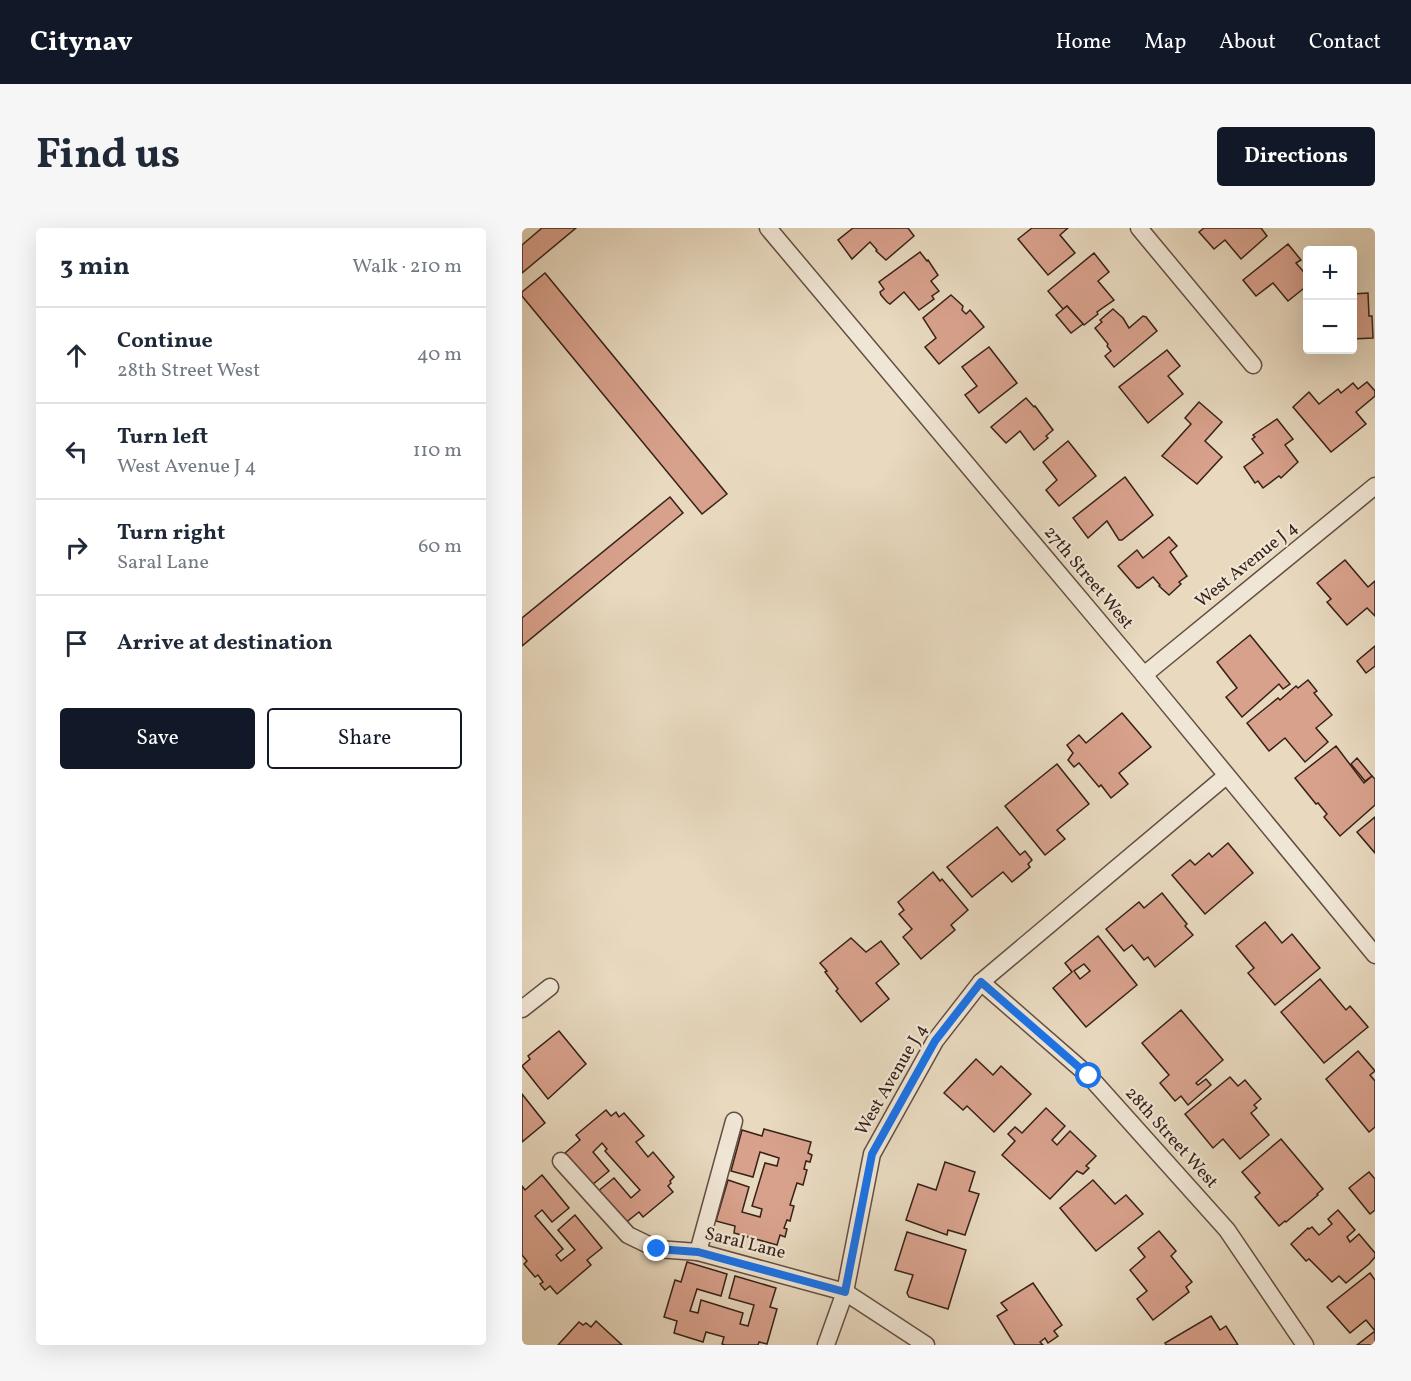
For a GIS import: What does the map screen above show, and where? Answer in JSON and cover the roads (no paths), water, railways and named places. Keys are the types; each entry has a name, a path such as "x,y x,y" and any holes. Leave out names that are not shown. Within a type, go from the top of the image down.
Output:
{"street":[{"name":"27th Street West","path":"768,228 1144,675 1375,955"},
{"path":"1139,228 1253,365"},
{"name":"West Avenue J 4","path":"1144,675 1374,490"},
{"name":"West Avenue J 4","path":"826,1345 845,1292 872,1154 935,1041 981,982 1226,776"},
{"name":"28th Street West","path":"981,982 1089,1076 1220,1221 1305,1345"},
{"path":"522,1009 550,987"},
{"path":"698,1252 734,1121"},
{"name":"Saral Lane","path":"561,1161 628,1235 657,1249 698,1252 845,1292 926,1345"}]}
